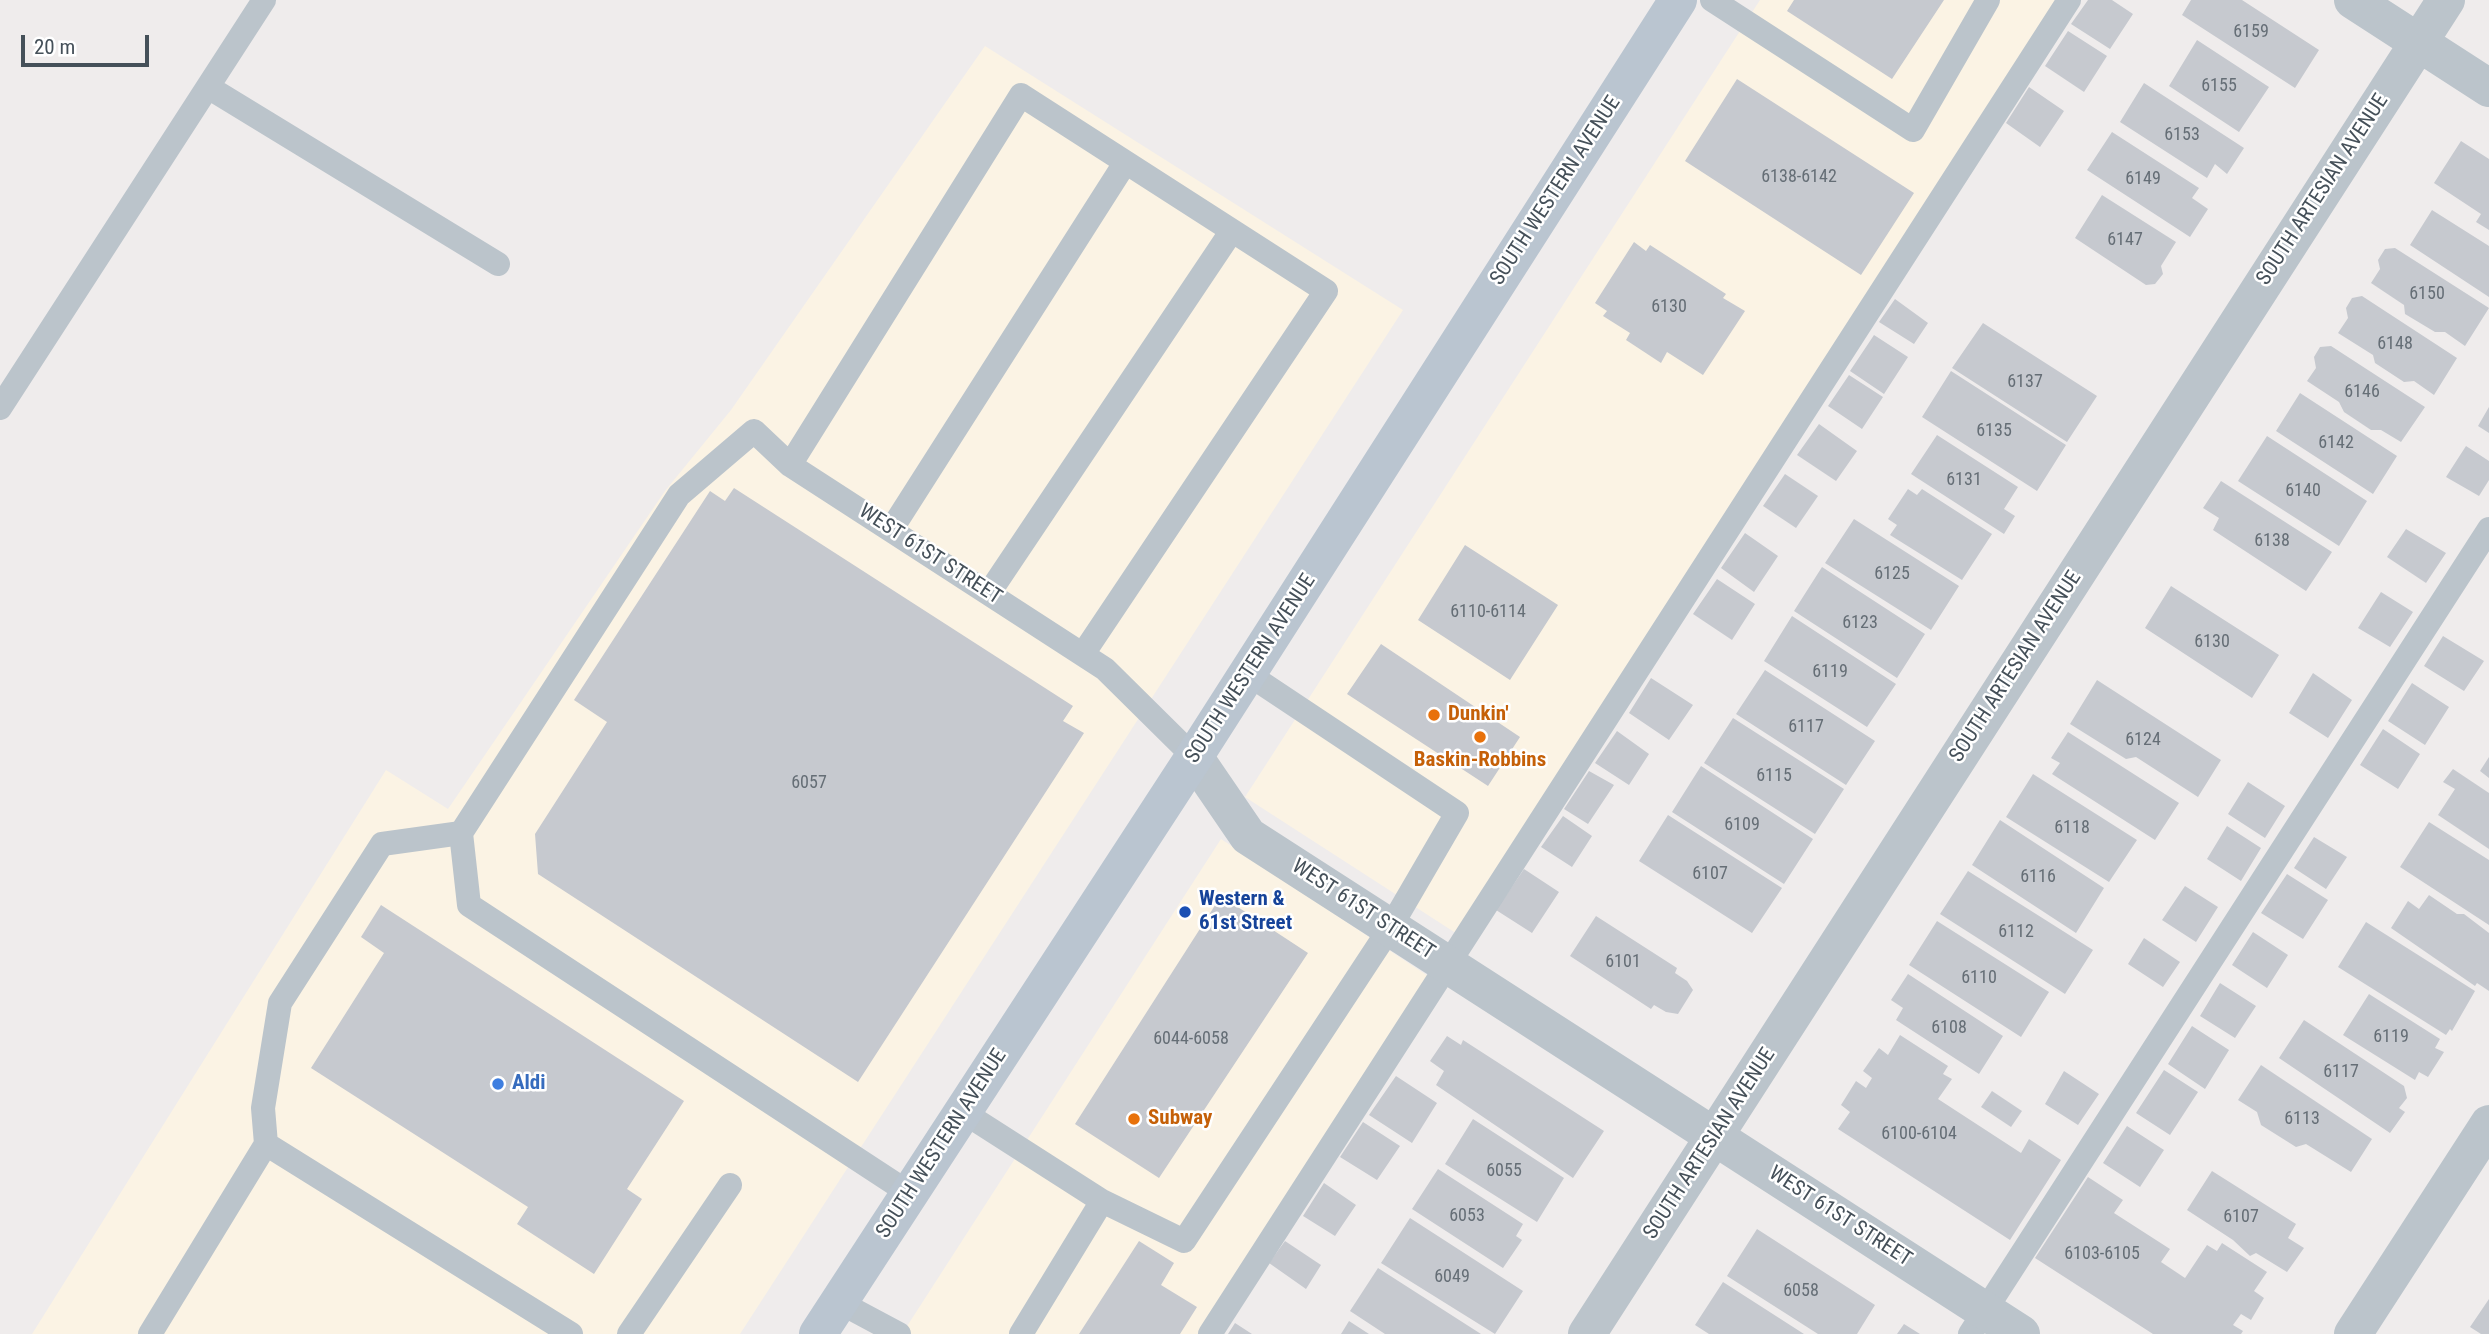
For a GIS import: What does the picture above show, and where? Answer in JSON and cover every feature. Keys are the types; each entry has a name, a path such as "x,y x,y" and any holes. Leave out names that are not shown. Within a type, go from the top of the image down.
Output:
{"main road":[{"name":"SOUTH WESTERN AVENUE","path":"818,1334 1248,674 1678,0"}],"street":[{"path":"2353,0 2489,88"},
{"name":"SOUTH ARTESIAN AVENUE","path":"1587,1334 2446,0"},
{"name":"WEST 61ST STREET","path":"1194,757 1248,836 1714,1137 1977,1322 2021,1334"},
{"path":"2353,1334 2489,1124"}],"lane":[{"path":"0,408 264,0"},
{"path":"1712,0 1913,130 1988,0"},
{"path":"1210,1334 2069,0"},
{"path":"208,87 498,264"},
{"path":"790,465 1021,95 1326,291 1083,654"},
{"path":"891,530 1125,163"},
{"path":"989,593 1231,232"},
{"name":"WEST 61ST STREET","path":"461,833 679,495 754,431 790,465 1105,670 1194,757"},
{"path":"1977,1322 2489,529"},
{"path":"962,1112 1102,1201 1184,1241 1390,928 1457,813 1248,674"},
{"path":"150,1334 266,1144 263,1108 280,1003 382,844 461,833 469,905 909,1194"},
{"path":"266,1144 571,1334"},
{"path":"629,1334 730,1185"},
{"path":"1021,1334 1102,1201"},
{"path":"839,1302 899,1334"}],"shaded area":[{"path":"1760,0 2069,0 1465,939 1245,797"},
{"path":"985,46 1403,310 740,1334 32,1334 386,770 448,809 665,491 731,410"},
{"path":"1221,839 1437,982 1210,1334 902,1334"}],"building":[{"path":"1794,0 1944,0 1892,79 1787,11"},
{"path":"2088,0 2112,0 2133,14 2110,49 2071,24"},
{"path":"2191,0 2242,0 2319,50 2295,88 2182,15"},
{"path":"2068,31 2107,56 2084,92 2045,66"},
{"path":"2197,40 2269,87 2239,132 2169,86"},
{"path":"1737,79 1914,193 1861,275 1685,161"},
{"path":"2144,83 2244,148 2227,174 2215,164 2207,178 2120,122"},
{"path":"2029,87 2064,111 2040,147 2006,123"},
{"path":"2112,132 2199,188 2192,198 2208,209 2190,237 2087,170"},
{"path":"2461,141 2489,159 2489,230 2476,222 2481,214 2434,183"},
{"path":"2102,195 2176,242 2161,266 2163,274 2155,284 2146,285 2075,238"},
{"path":"2432,210 2489,246 2489,297 2410,245"},
{"path":"1634,242 1646,251 1650,245 1726,294 1723,298 1745,311 1703,375 1667,352 1661,363 1626,340 1630,333 1603,316 1607,311 1595,303"},
{"path":"2395,248 2489,308 2465,346 2445,332 2435,332 2405,314 2404,305 2371,283 2380,269 2378,260 2385,249"},
{"path":"2362,296 2457,358 2434,395 2414,381 2404,382 2375,363 2373,355 2338,333 2348,318 2346,308 2352,298"},
{"path":"1895,299 1928,323 1914,344 1879,322"},
{"path":"1983,323 2097,396 2067,442 1952,368"},
{"path":"1874,335 1908,357 1884,394 1850,371"},
{"path":"2331,346 2425,407 2401,442 2381,430 2371,430 2344,412 2339,402 2307,381 2316,368 2314,357 2320,347"},
{"path":"1951,371 2066,445 2037,491 1922,417"},
{"path":"1849,375 1883,397 1862,429 1828,406"},
{"path":"2300,393 2397,456 2373,494 2276,431"},
{"path":"2489,407 2489,433 2478,426"},
{"path":"1819,424 1857,451 1836,481 1797,455"},
{"path":"1937,435 2018,487 2004,509 2015,516 2004,534 1911,474"},
{"path":"2267,436 2367,501 2339,546 2238,481"},
{"path":"2466,446 2489,461 2489,480 2479,496 2446,477"},
{"path":"1785,474 1818,496 1796,528 1763,506"},
{"path":"2221,481 2332,552 2306,591 2213,530 2219,518 2203,508"},
{"path":"734,488 1073,706 1063,721 1084,733 858,1082 538,874 535,834 607,722 574,700 710,491 725,501"},
{"path":"1908,489 1917,495 1922,489 1992,534 1962,580 1890,535 1897,525 1888,519"},
{"path":"1854,519 1959,586 1931,630 1825,563"},
{"path":"2406,529 2446,553 2426,583 2387,557"},
{"path":"1745,533 1778,556 1754,592 1721,568"},
{"path":"1465,545 1558,605 1510,680 1418,620"},
{"path":"1822,567 1925,634 1897,678 1794,611"},
{"path":"1717,579 1755,604 1732,640 1693,614"},
{"path":"2171,586 2279,655 2252,698 2145,628"},
{"path":"2381,592 2413,612 2390,647 2358,628"},
{"path":"1792,616 1896,684 1867,727 1764,661"},
{"path":"2443,636 2484,661 2464,691 2424,666"},
{"name":"Dunkin'","path":"1381,644 1520,737 1488,786 1347,694"},
{"path":"1765,670 1875,741 1846,785 1736,714"},
{"path":"2313,673 2352,700 2328,738 2289,713"},
{"path":"1651,678 1693,705 1669,740 1629,713"},
{"path":"2097,680 2221,760 2198,797 2136,757 2126,759 2070,724"},
{"path":"2412,683 2449,707 2425,745 2388,721"},
{"path":"1733,718 1844,789 1815,834 1704,763"},
{"path":"2383,729 2420,754 2398,789 2360,765"},
{"path":"1617,731 1649,754 1629,785 1595,763"},
{"path":"2068,732 2179,803 2155,840 2052,774 2060,763 2051,758"},
{"path":"2489,757 2489,778 2480,771"},
{"path":"1701,766 1813,839 1784,884 1672,812"},
{"path":"2453,769 2489,793 2489,849 2438,815 2455,789 2443,782"},
{"path":"1589,771 1614,785 1588,824 1564,809"},
{"path":"2033,774 2137,840 2109,882 2006,817"},
{"path":"2248,782 2285,806 2265,838 2228,814"},
{"path":"1668,815 1782,888 1752,933 1639,861"},
{"path":"1563,816 1592,836 1572,867 1541,847"},
{"path":"2000,820 2104,888 2076,933 1972,865"},
{"path":"2429,822 2489,860 2489,925 2400,867"},
{"path":"2227,826 2261,848 2241,881 2207,859"},
{"path":"2314,837 2347,857 2326,889 2294,868"},
{"path":"1524,869 1559,892 1532,933 1496,910"},
{"path":"1968,871 2093,950 2065,994 1940,914"},
{"path":"2287,874 2328,900 2303,939 2261,913"},
{"path":"2185,886 2218,907 2196,942 2162,920"},
{"path":"2429,895 2457,914 2464,914 2489,933 2489,991 2477,983 2475,986 2391,928 2408,901 2419,909"},
{"path":"1221,896 1308,953 1159,1178 1075,1124"},
{"name":"Aldi","path":"381,905 684,1101 627,1189 642,1199 594,1274 517,1224 528,1207 311,1068 384,953 361,937"},
{"path":"1596,916 1677,968 1675,973 1687,981 1693,990 1678,1014 1666,1012 1654,1005 1651,1009 1570,956"},
{"path":"1937,921 2049,992 2021,1037 1909,965"},
{"path":"2366,922 2475,991 2452,1031 2450,1029 2446,1035 2338,967"},
{"path":"2253,932 2288,955 2267,988 2232,965"},
{"path":"2144,938 2180,962 2163,987 2128,964"},
{"path":"1908,974 2003,1036 1979,1074 1896,1020 1903,1008 1891,1000"},
{"path":"2220,983 2256,1006 2235,1038 2200,1016"},
{"path":"2369,994 2440,1039 2435,1048 2444,1052 2428,1077 2419,1072 2415,1080 2343,1035"},
{"path":"2304,1020 2404,1086 2407,1098 2399,1108 2405,1112 2390,1133 2279,1058"},
{"path":"2192,1026 2229,1050 2205,1089 2168,1064"},
{"path":"1900,1035 1948,1066 1943,1074 1952,1079 1938,1099 2021,1153 2029,1139 2061,1160 2010,1240 1838,1129 1850,1112 1841,1105 1856,1081 1866,1088 1872,1078 1863,1071 1879,1048 1888,1055"},
{"path":"1447,1036 1461,1045 1463,1040 1604,1131 1573,1178 1436,1085 1444,1071 1430,1061"},
{"path":"2261,1065 2372,1139 2351,1172 2306,1144 2296,1147 2261,1125 2257,1112 2238,1100"},
{"path":"2164,1070 2198,1092 2170,1135 2136,1113"},
{"path":"2064,1071 2099,1094 2078,1125 2045,1104"},
{"path":"1396,1076 1437,1103 1412,1143 1369,1115"},
{"path":"1992,1091 2022,1111 2011,1127 1981,1107"},
{"path":"1473,1119 1564,1178 1537,1222 1445,1164"},
{"path":"1363,1122 1400,1146 1377,1180 1340,1157"},
{"path":"2127,1126 2164,1150 2140,1187 2103,1163"},
{"path":"1438,1169 1523,1224 1516,1236 1522,1240 1503,1268 1412,1209"},
{"path":"2212,1171 2296,1224 2288,1238 2304,1248 2287,1272 2256,1253 2250,1256 2233,1240 2187,1210"},
{"path":"2088,1177 2123,1200 2114,1213 2170,1249 2161,1262 2185,1278 2207,1245 2217,1251 2222,1243 2267,1272 2254,1291 2264,1298 2251,1320 2241,1314 2233,1325 2243,1331 2241,1334 2153,1334 2035,1258"},
{"path":"1324,1183 1356,1205 1335,1236 1303,1216"},
{"path":"1410,1218 1523,1291 1495,1334 1381,1263"},
{"path":"1757,1229 1875,1305 1857,1334 1818,1334 1727,1276"},
{"path":"1139,1241 1174,1263 1161,1285 1197,1307 1180,1334 1079,1334"},
{"path":"1285,1241 1321,1265 1306,1289 1269,1263"},
{"path":"1378,1268 1481,1334 1385,1334 1350,1311"},
{"path":"1723,1282 1804,1334 1709,1334 1695,1325"},
{"path":"2489,1299 2489,1334 2481,1334 2470,1327"},
{"path":"1349,1321 1369,1334 1341,1334"},
{"path":"1235,1323 1252,1334 1228,1334"},
{"path":"1904,1324 1920,1334 1897,1334"}],"place":[{"name":"Dunkin'","path":"1434,715"},
{"name":"Baskin-Robbins","path":"1480,737"},
{"name":"Western & 61st Street","path":"1185,912"},
{"name":"Aldi","path":"498,1084"},
{"name":"Subway","path":"1134,1119"}]}
